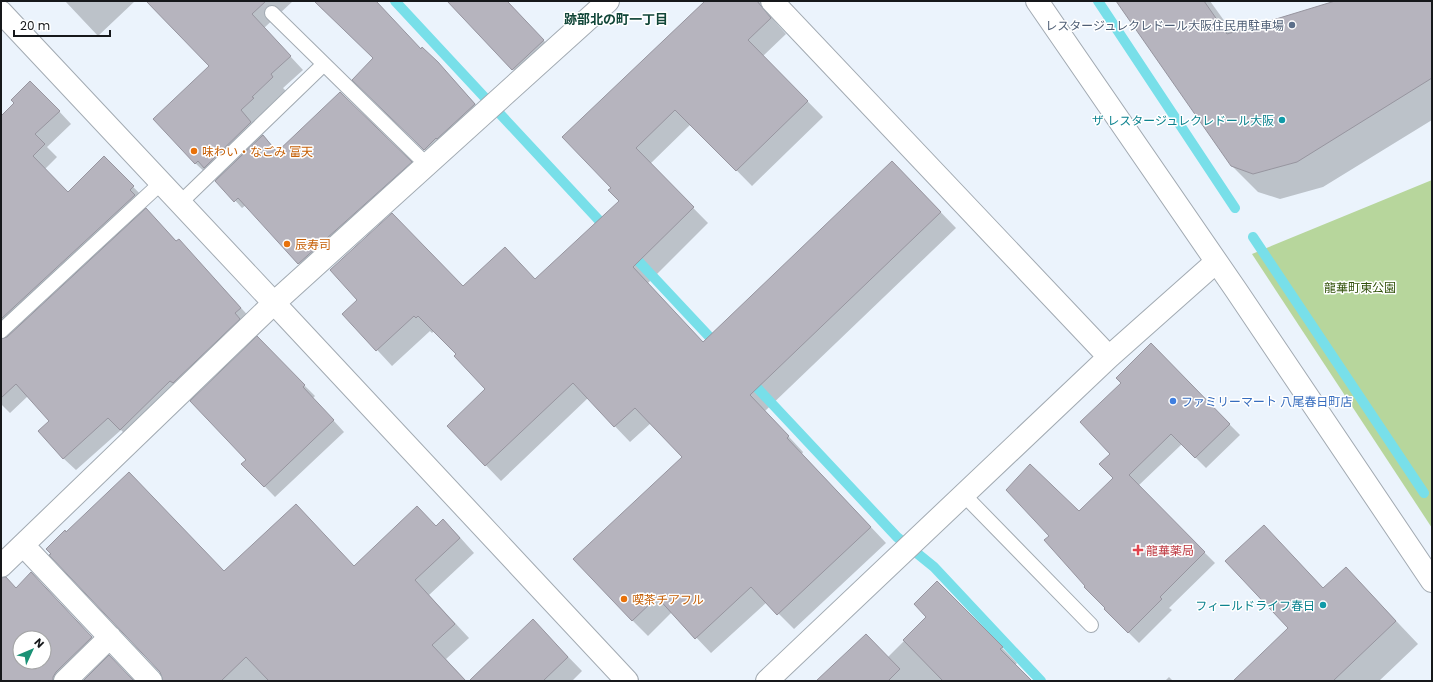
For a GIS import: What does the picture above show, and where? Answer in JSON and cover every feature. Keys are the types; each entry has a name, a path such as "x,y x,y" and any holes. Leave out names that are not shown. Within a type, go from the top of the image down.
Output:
{"street":[{"path":"1,566 274,303 608,1"},
{"path":"772,1 1109,357"},
{"path":"1037,1 1349,456 1432,581"},
{"path":"1,12 627,681"},
{"path":"767,681 1109,357 1216,262"},
{"path":"23,545 151,681"},
{"path":"65,681 110,638"}],"lane":[{"path":"272,13 426,165"},
{"path":"180,203 324,64"},
{"path":"1,331 161,182"},
{"path":"964,495 1091,625"}],"green space":[{"name":"龍華町東公園","path":"1432,180 1432,528 1252,254"}],"building":[{"path":"146,1 266,1 252,14 291,56 271,74 273,77 241,110 251,122 204,168 198,161 195,164 153,119 209,66"},
{"path":"314,1 376,1 421,49 422,47 438,62 475,104 424,150 352,80 373,58"},
{"path":"447,1 507,1 544,40 512,70"},
{"path":"705,1 757,1 771,18 748,40 808,101 736,171 675,110 636,148 694,207 633,267 703,342 892,161 941,212 750,395 789,436 787,438 871,527 777,615 751,587 695,639 657,597 632,621 573,559 682,457 635,408 614,427 573,383 485,466 447,426 485,389 454,356 456,354 418,316 416,318 414,316 376,351 342,314 357,300 330,270 392,213 463,286 505,247 535,279 619,201 608,190 611,188 562,137"},
{"name":"ザ レスタージュレクレドール大阪","path":"1116,1 1204,1 1227,34 1335,1 1432,1 1432,78 1297,162 1253,174 1231,166"},
{"path":"30,81 60,111 35,134 45,144 33,156 68,192 104,156 134,186 130,190 135,195 1,319 1,116 14,103 11,100"},
{"path":"340,92 412,162 298,264 238,198 234,202 215,181 263,135 277,152"},
{"path":"146,208 176,241 179,239 241,308 235,313 240,319 173,383 170,381 120,430 108,418 63,459 38,431 49,421 16,384 1,398 1,339 7,337"},
{"path":"257,336 305,385 303,387 334,420 264,487 241,464 246,460 190,401"},
{"path":"1151,343 1230,424 1195,458 1171,434 1129,475 1205,552 1160,597 1162,599 1128,633 1084,587 1085,586 1044,540 1049,536 1006,490 1030,464 1079,511 1113,478 1099,464 1110,454 1080,422 1121,383 1116,378"},
{"path":"129,472 224,571 296,504 354,566 417,506 436,526 443,519 460,538 415,580 455,624 432,645 466,681 269,681 246,657 221,681 163,681 160,672 49,555 51,554 46,549"},
{"name":"フィールドライフ春日","path":"1264,525 1323,588 1346,567 1396,621 1333,681 1233,681 1288,628 1225,561"},
{"path":"31,572 92,637 56,672 53,677 53,681 1,681 1,578 6,577 16,588"},
{"path":"937,581 1003,647 1000,649 1032,681 943,681 903,640 926,617 914,604"},
{"path":"533,619 568,657 543,681 469,681"},
{"path":"866,634 900,669 888,681 816,681"},
{"path":"109,655 134,681 83,681"}],"waterway":[{"path":"395,1 608,230"},
{"path":"1098,1 1235,208"},
{"path":"1253,237 1424,493"},
{"path":"629,251 718,346"},
{"path":"748,378 897,537 934,567 1041,681"}],"place":[{"name":"レスタージュレクレドール大阪住民用駐車場","path":"1292,25"},
{"name":"ザ レスタージュレクレドール大阪","path":"1282,120"},
{"name":"味わい・なごみ 富天","path":"194,151"},
{"name":"辰寿司","path":"287,244"},
{"name":"ファミリーマート 八尾春日町店","path":"1173,401"},
{"name":"龍華薬局","path":"1138,550"},
{"name":"喫茶チアフル","path":"624,599"},
{"name":"フィールドライフ春日","path":"1323,605"}],"district":[{"name":"跡部北の町一丁目","path":"616,19"}]}
